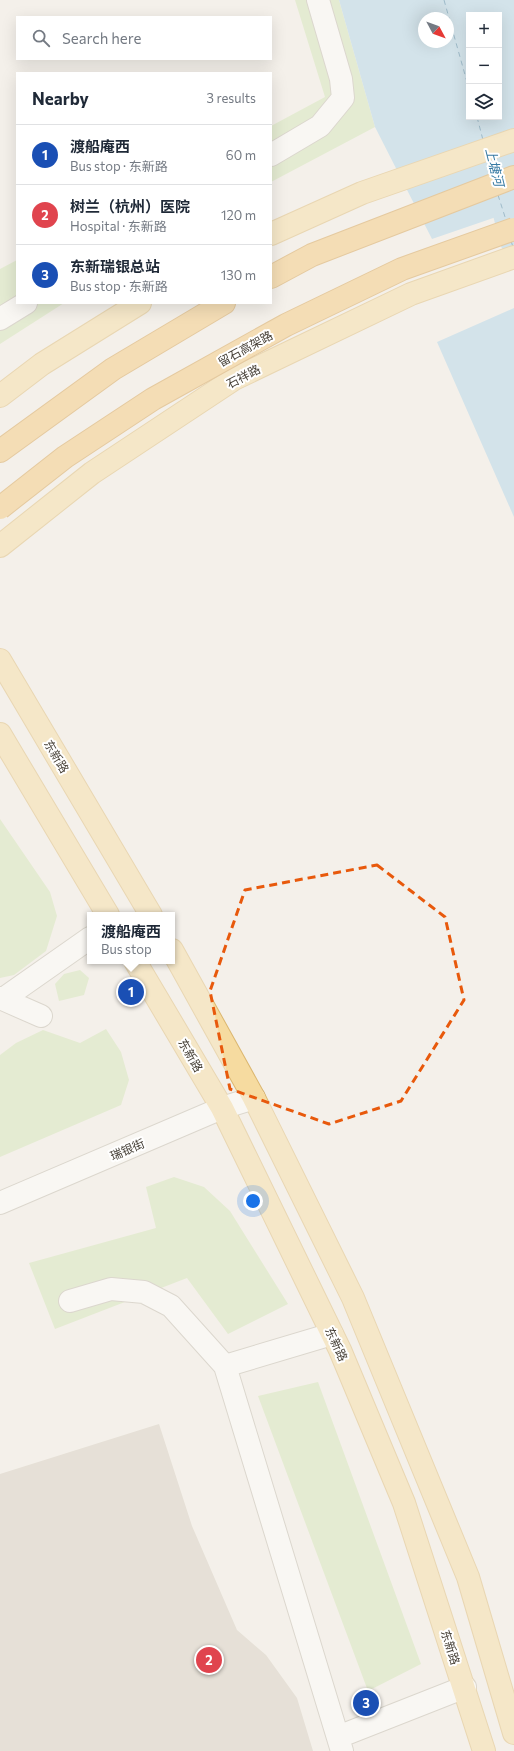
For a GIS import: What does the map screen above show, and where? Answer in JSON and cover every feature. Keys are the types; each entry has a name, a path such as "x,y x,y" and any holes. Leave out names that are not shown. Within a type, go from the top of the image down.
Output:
{"highway":[{"path":"272,277 312,256 514,177"},
{"name":"留石高架路","path":"0,508 65,457 153,399 286,325 402,269 514,230"},
{"path":"0,451 113,369 222,304"}],"main road":[{"path":"272,234 362,193 514,140"},
{"name":"石祥路","path":"0,546 92,473 234,379 411,294 514,257"},
{"path":"0,396 42,364 138,304"},
{"name":"东新路","path":"0,660 149,912"},
{"path":"0,734 106,912"},
{"path":"175,955 254,1098 353,1298 462,1563 514,1733"},
{"name":"东新路","path":"138,964 222,1108 332,1334 404,1503 465,1687 484,1751"}],"street":[{"path":"272,154 320,126 344,98 341,79 318,0"},
{"path":"0,319 24,304"},
{"path":"1,998 87,940"},
{"path":"1,998 41,1016"},
{"name":"瑞银街","path":"0,1203 222,1108 254,1098"},
{"path":"70,1301 110,1288 144,1292 171,1306 225,1366 340,1744 465,1687"},
{"path":"225,1366 332,1334"}],"highlighted area":[{"path":"377,865 445,917 464,1000 401,1101 329,1124 230,1089 210,991 245,890"}],"green space":[{"path":"295,0 339,0 375,127 272,181 272,125 325,97"},
{"path":"16,261 16,304 62,304 0,344 0,269"},
{"path":"0,819 50,892 57,916 46,951 14,975 0,978"},
{"path":"80,970 89,978 84,995 59,1001 55,984 64,974"},
{"path":"106,1029 121,1052 129,1080 121,1105 0,1157 0,1055 16,1043 43,1030 80,1043"},
{"path":"174,1177 204,1187 230,1211 288,1304 228,1334 187,1278 55,1329 29,1263 156,1228 146,1187"},
{"path":"318,1382 421,1664 368,1691 258,1396"}],"water":[{"path":"339,0 514,0 514,211 432,239 375,127"},
{"path":"514,308 514,517 437,342"}],"building":[{"path":"159,1424 192,1526 237,1630 266,1655 297,1698 313,1751 0,1751 0,1474"}],"waterway":[{"name":"上塘河","path":"483,120 514,241"}],"ferry route":[{"path":"444,0 468,84"},
{"path":"478,120 483,140"},
{"path":"489,160 493,174"},
{"path":"498,195 506,220"},
{"path":"511,241 513,247"}],"place":[{"name":"渡船庵西","path":"131,992"},
{"name":"树兰（杭州）医院","path":"209,1660"},
{"name":"东新瑞银总站","path":"366,1703"}]}
